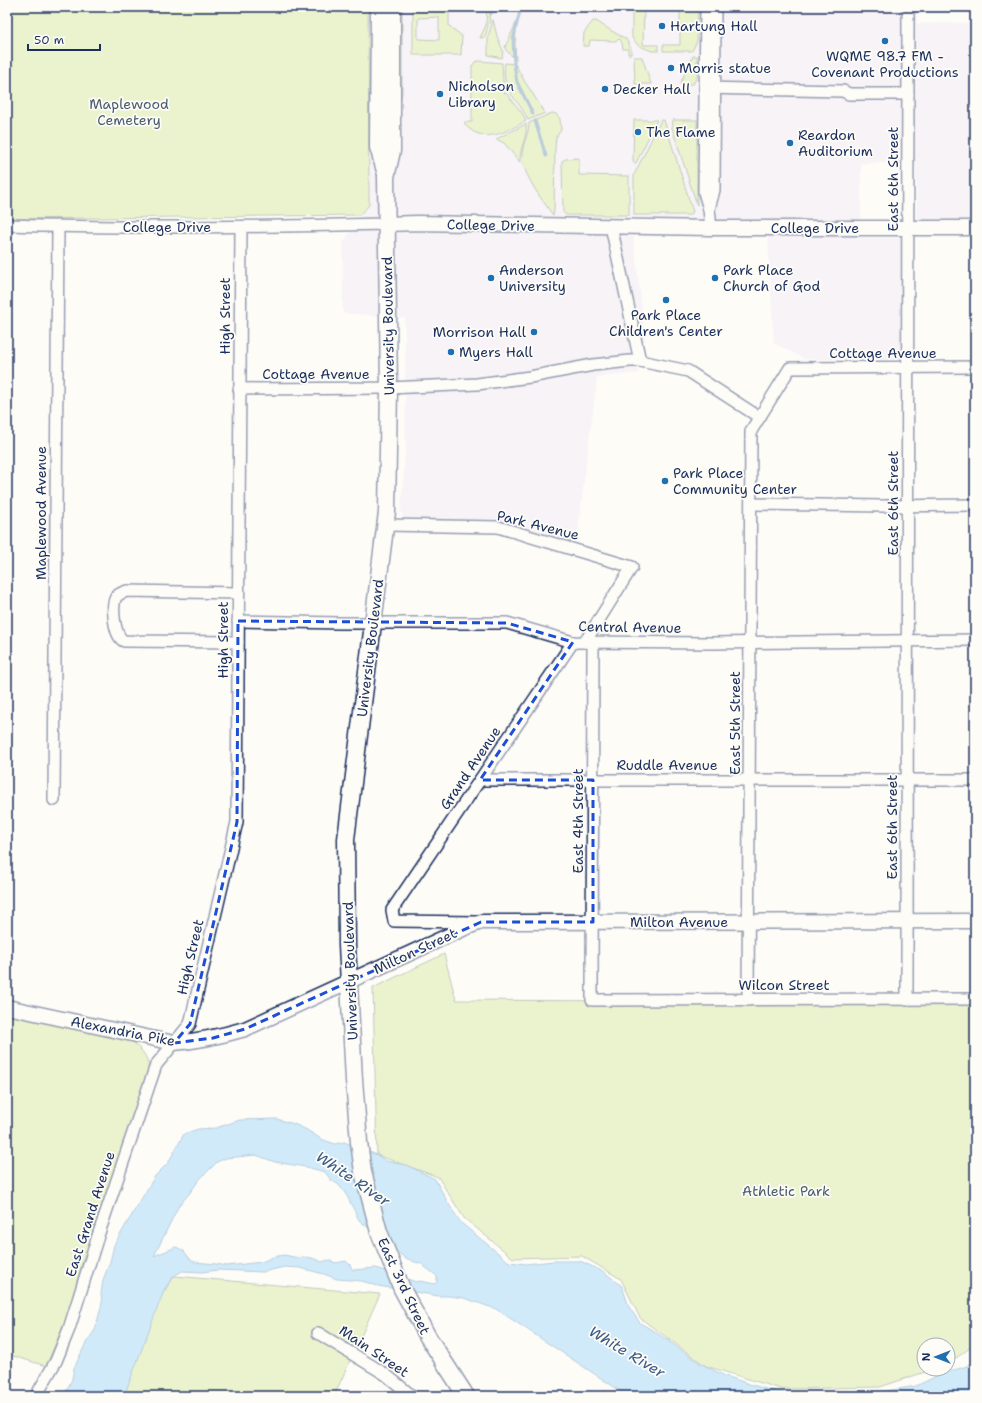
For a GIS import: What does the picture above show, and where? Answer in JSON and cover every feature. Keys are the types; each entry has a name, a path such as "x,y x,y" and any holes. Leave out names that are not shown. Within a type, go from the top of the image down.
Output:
{"main road":[{"name":"University Boulevard","path":"379,7 385,114"},
{"name":"University Boulevard","path":"357,1120 347,945 346,840 387,512 389,388 386,177 378,147 385,114 392,7"},
{"name":"East 3rd Street","path":"357,1120 363,1172 379,1232 402,1289 428,1337 462,1394"}],"street":[{"path":"706,7 710,88"},
{"path":"711,228 709,209 704,192 715,7"},
{"name":"East 6th Street","path":"907,1000 908,7"},
{"path":"710,88 844,91 849,94 908,94"},
{"name":"College Drive","path":"7,225 241,227 417,224 711,228 975,228"},
{"name":"Maplewood Avenue","path":"54,800 58,226"},
{"path":"611,226 640,361"},
{"name":"High Street","path":"174,1043 190,1024 237,822 241,227"},
{"name":"Cottage Avenue","path":"240,389 389,388 477,384 530,377 593,365 630,360 688,371 759,418 790,368 975,367"},
{"name":"East 5th Street","path":"748,1000 751,431 759,418"},
{"path":"751,504 908,506 975,505"},
{"name":"Park Avenue","path":"386,525 498,528 632,567 589,642"},
{"path":"238,592 128,591 121,593 116,597 115,602 115,629 120,640 124,641 238,642"},
{"name":"Central Avenue","path":"238,621 506,623 573,642 750,643 975,640"},
{"name":"Grand Avenue","path":"392,910 573,642"},
{"name":"East 4th Street","path":"589,642 593,780 592,1000"},
{"name":"Ruddle Avenue","path":"480,780 975,780"},
{"name":"Milton Avenue","path":"392,910 394,921 975,921"},
{"name":"Milton Street","path":"349,982 481,922"},
{"name":"Alexandria Pike","path":"7,1007 174,1043 213,1038 245,1029 349,982"},
{"name":"Wilcon Street","path":"592,1000 975,999"},
{"name":"East Grand Avenue","path":"36,1396 56,1361 69,1329 98,1236 156,1065 174,1043"},
{"name":"Main Street","path":"318,1333 386,1374 412,1396"}],"highlighted area":[{"path":"238,621 507,623 573,642 480,780 593,780 593,922 481,922 245,1029 213,1038 174,1043 190,1024 237,822"}],"shaded area":[{"name":"Anderson University","path":"368,7 917,7 917,24 975,23 975,220 917,220 916,162 861,163 861,238 901,238 901,359 805,359 774,343 768,237 633,236 645,336 638,373 597,377 576,543 497,523 405,521 401,512 406,445 405,318 343,313 343,243 369,205"}],"green space":[{"name":"Maplewood Cemetery","path":"7,7 368,7 369,205 360,215 7,219"},
{"path":"396,7 402,7 402,92 401,100 397,104"},
{"path":"413,7 449,7 449,26 462,36 461,55 413,55","holes":["439,17 439,40 418,39 418,18"]},
{"path":"487,7 491,8 492,15 490,13 490,19 485,37 480,38 486,25"},
{"path":"632,7 644,7 643,45 658,45 658,51 652,51 638,45 632,38"},
{"path":"680,7 698,7 697,41 692,51 663,51 663,45 680,45"},
{"path":"493,20 503,51 502,58 488,55 488,37"},
{"path":"517,21 515,44 516,60 505,47"},
{"path":"593,21 596,21 626,39 631,49 631,54 628,54 628,49 623,49 620,39 615,41 590,40 589,46 583,46 584,33"},
{"path":"693,56 697,56 697,77 693,84 680,84"},
{"path":"634,57 642,57 651,84 635,84"},
{"path":"475,62 502,63 505,89 504,93 507,94 522,113 526,121 495,135 480,134 465,125 465,122 472,122 472,66"},
{"path":"505,63 515,64 545,113 528,120 508,88 504,73"},
{"path":"552,113 556,114 560,119 561,130 556,137 553,215 528,177 522,154 529,123"},
{"path":"634,120 657,120 636,163 634,163 633,160"},
{"path":"661,120 664,120 693,212 690,215 634,215 634,175"},
{"path":"673,120 697,120 697,205 672,128"},
{"path":"526,124 526,133 520,162 504,143 496,139"},
{"path":"579,158 579,175 629,176 629,215 566,215 563,212 562,161 566,159"},
{"name":"Athletic Park","path":"444,954 456,1000 975,1003 975,1344 956,1358 956,1337 916,1337 916,1375 880,1387 781,1389 706,1366 640,1318 621,1279 582,1256 513,1258 464,1218 438,1177 377,1155 373,988"},
{"path":"7,1011 130,1040 143,1052 148,1065 147,1075 83,1260 66,1320 46,1366 7,1354"},
{"path":"174,1276 380,1294 334,1396 98,1396"}],"water":[{"name":"White River","path":"277,1119 294,1124 321,1139 335,1144 344,1142 377,1155 386,1161 406,1165 435,1179 461,1223 509,1262 526,1264 554,1261 580,1261 604,1272 622,1286 629,1307 640,1323 700,1363 723,1375 752,1385 777,1392 807,1396 628,1396 496,1309 464,1298 439,1296 378,1286 362,1281 337,1279 300,1268 284,1267 263,1272 218,1270 202,1272 182,1271 174,1276 165,1288 124,1396 64,1396 72,1379 74,1368 86,1343 95,1330 102,1303 101,1294 103,1280 110,1262 114,1245 155,1176 168,1163 184,1134 198,1129 216,1128 240,1120","holes":["256,1155 275,1162 325,1172 331,1180 339,1185 347,1196 359,1220 406,1259 422,1264 437,1276 437,1282 435,1284 420,1281 416,1282 376,1268 353,1270 346,1261 336,1263 328,1260 322,1262 312,1258 299,1258 284,1255 273,1257 262,1262 227,1266 195,1262 190,1259 184,1251 176,1247 154,1256 179,1205 199,1180 217,1162 226,1158"]},
{"path":"975,1359 975,1396 843,1396 874,1393 916,1386 935,1377 956,1377 956,1369 967,1366"}],"waterway":[{"path":"521,7 513,39 514,64 517,82 533,114"},
{"path":"535,121 546,156"}],"place":[{"name":"Hartung Hall","path":"662,26"},
{"name":"WQME 98.7 FM - Covenant Productions","path":"885,41"},
{"name":"Morris statue","path":"671,68"},
{"name":"Decker Hall","path":"605,89"},
{"name":"Nicholson Library","path":"440,94"},
{"name":"The Flame","path":"638,132"},
{"name":"Reardon Auditorium","path":"790,143"},
{"name":"Anderson University","path":"491,278"},
{"name":"Park Place Church of God","path":"715,278"},
{"name":"Park Place Children's Center","path":"666,300"},
{"name":"Morrison Hall","path":"534,332"},
{"name":"Myers Hall","path":"451,352"},
{"name":"Park Place Community Center","path":"665,481"}]}
